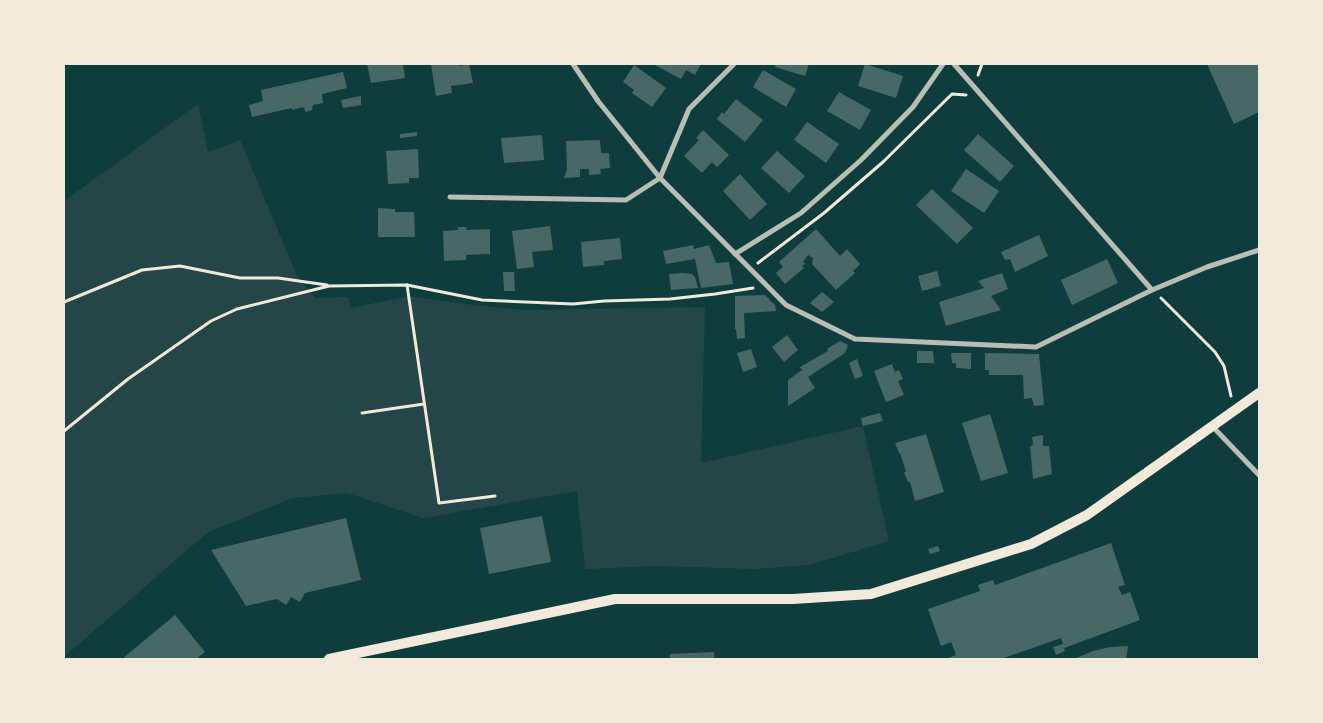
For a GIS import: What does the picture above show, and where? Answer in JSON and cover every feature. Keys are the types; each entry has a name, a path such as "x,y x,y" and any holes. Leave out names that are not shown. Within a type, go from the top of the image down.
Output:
{"main road":[{"path":"329,659 615,599 793,599 871,594 1031,544 1087,515 1259,393"}],"street":[{"path":"573,64 598,101 660,178 786,305 855,339 1036,347 1152,290 1206,268 1259,250"},
{"path":"450,197 626,200 660,178 689,109 734,64"},
{"path":"735,254 801,213 861,160 914,107 944,64"},
{"path":"954,64 1152,290"},
{"path":"1213,426 1259,475"}],"path":[{"path":"64,430 128,379 212,321 237,309 329,286 407,285 482,300 572,304 714,294 756,288 757,264 824,213 883,162 952,94 970,95 975,88"},
{"path":"64,302 142,270 180,266 240,278 278,278 329,286"},
{"path":"407,285 439,504 495,496"},
{"path":"1166,302 1215,352 1224,366 1235,411"},
{"path":"362,413 424,404"}],"shaded area":[{"path":"198,104 208,152 240,140 297,276 315,298 348,297 351,308 409,296 524,310 705,307 701,463 863,426 889,541 809,565 755,569 654,566 585,569 577,491 423,518 347,493 292,498 207,533 64,657 64,201"}],"building":[{"path":"367,64 403,64 405,78 371,83"},
{"path":"431,64 459,64 460,66 469,64 473,83 451,86 452,93 436,96"},
{"path":"653,64 701,64 695,75 686,70 681,79"},
{"path":"776,64 809,64 805,76 775,67"},
{"path":"865,64 903,76 896,98 858,86"},
{"path":"1207,64 1259,64 1259,112 1234,124"},
{"path":"634,65 666,88 652,107 632,93 634,90 623,82"},
{"path":"763,70 796,89 786,107 753,87"},
{"path":"343,72 347,88 322,94 323,103 313,105 312,110 306,112 303,107 292,110 292,108 252,117 249,105 263,101 261,90"},
{"path":"839,92 871,110 860,130 827,111"},
{"path":"361,96 361,105 343,108 341,100"},
{"path":"736,99 763,120 745,142 717,119 722,112 724,114"},
{"path":"807,122 839,144 826,163 794,140"},
{"path":"703,130 729,155 717,167 712,162 702,173 684,156 699,140 696,138"},
{"path":"417,132 417,136 400,138 400,134"},
{"path":"978,134 1014,166 1000,182 964,150"},
{"path":"542,135 544,160 504,163 501,138"},
{"path":"600,140 601,153 609,153 610,168 600,169 601,174 589,175 589,169 580,169 580,177 564,178 567,170 566,141"},
{"path":"418,149 419,178 409,178 409,183 388,184 386,151"},
{"path":"777,151 805,176 789,193 761,168"},
{"path":"966,169 999,191 984,213 951,191"},
{"path":"740,174 767,204 750,220 723,191"},
{"path":"932,189 973,228 957,244 916,205"},
{"path":"378,208 395,209 395,212 414,212 415,237 378,237"},
{"path":"550,226 553,250 532,252 534,267 517,269 512,231"},
{"path":"458,227 466,227 467,230 490,229 490,254 466,255 466,260 444,261 443,231 458,230"},
{"path":"816,229 840,256 847,249 860,264 853,271 855,273 836,290 812,264 813,258 808,255 803,262 805,264 802,266 804,268 785,284 776,273 783,267 779,262"},
{"path":"1039,235 1048,256 1015,272 1010,259 1005,260 1001,252"},
{"path":"620,238 622,259 604,261 604,265 583,267 581,242"},
{"path":"693,245 694,249 709,245 716,263 729,262 733,284 701,288 695,259 666,264 663,251"},
{"path":"1107,259 1118,283 1072,305 1061,280"},
{"path":"937,271 941,286 922,291 918,276"},
{"path":"503,272 514,272 515,291 504,291"},
{"path":"1002,273 1008,289 991,296 1001,310 946,326 939,302 984,288 978,281"},
{"path":"669,274 692,274 695,277 698,288 671,290"},
{"path":"822,292 834,302 822,312 810,303"},
{"path":"765,295 775,305 776,311 744,313 745,338 737,339 735,329 735,296"},
{"path":"787,335 798,350 784,362 772,347"},
{"path":"840,341 848,345 845,353 808,377 815,388 788,406 788,380 802,370 800,367 828,351 827,349"},
{"path":"751,349 757,367 743,372 737,353"},
{"path":"917,351 933,351 934,363 917,363"},
{"path":"951,353 971,353 971,369 956,368 956,363 952,363"},
{"path":"985,353 1039,354 1044,405 1034,406 1032,398 1024,399 1023,375 989,375 989,370 985,370"},
{"path":"857,359 863,376 855,379 849,363"},
{"path":"892,364 895,372 899,370 903,379 898,381 904,395 886,402 874,371"},
{"path":"880,413 883,421 863,426 861,418"},
{"path":"990,414 1008,473 981,481 962,423"},
{"path":"926,434 944,492 915,501 895,443"},
{"path":"1043,435 1043,446 1049,446 1052,474 1033,479 1030,446 1033,443 1032,437"},
{"path":"542,516 551,562 489,574 480,528"},
{"path":"346,518 361,580 305,593 300,602 291,597 286,605 277,599 246,606 211,550"},
{"path":"1111,543 1125,585 1118,587 1122,595 1130,592 1140,620 1064,648 1065,651 1056,655 1053,647 1063,644 1061,638 1001,659 946,659 956,655 951,642 941,646 928,609 980,591 978,585 993,580 995,585"},
{"path":"938,546 940,551 930,554 928,549"},
{"path":"175,615 205,652 196,659 122,659"},
{"path":"1128,646 1126,659 1074,659 1093,651 1110,647"},
{"path":"714,652 714,659 670,659 670,654"}]}
